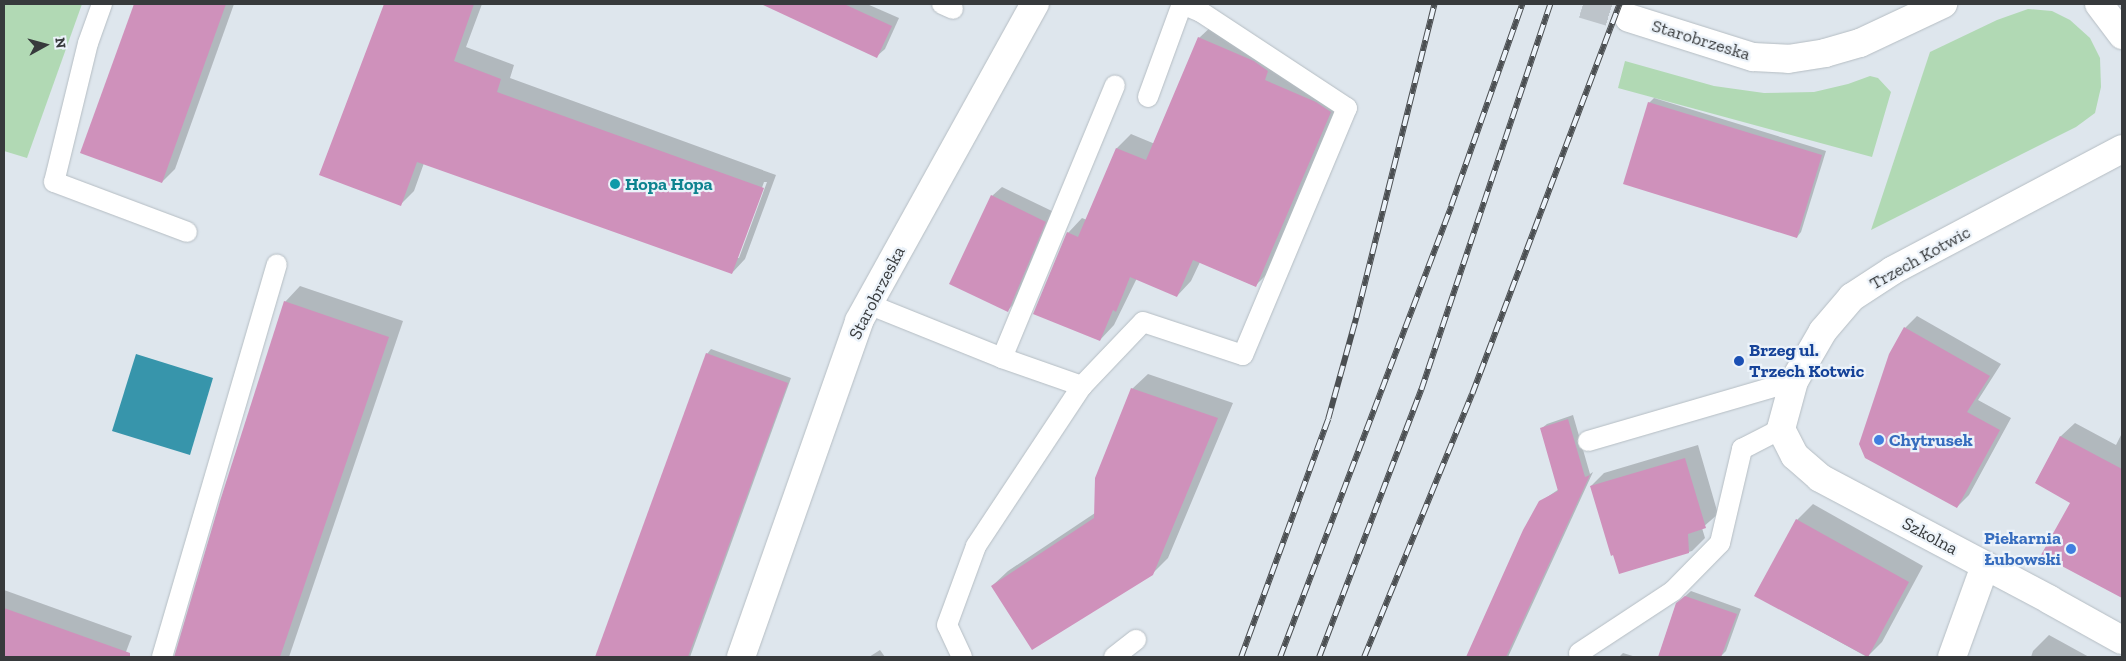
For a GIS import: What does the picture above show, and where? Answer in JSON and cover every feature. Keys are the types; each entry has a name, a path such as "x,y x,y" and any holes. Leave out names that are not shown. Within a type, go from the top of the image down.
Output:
{"street":[{"name":"Starobrzeska","path":"741,657 859,320 1036,4"},
{"name":"Starobrzeska","path":"1629,18 1753,57 1788,59 1825,53 1860,44 1943,4"},
{"path":"2099,4 2122,35"},
{"path":"2116,152 2122,127"},
{"name":"Trzech Kotwic","path":"1782,429 1794,381 1824,331 1852,298 1892,271 2116,152"},
{"name":"Szkolna","path":"1782,429 1795,456 1820,478 2122,640"},
{"path":"1952,657 1985,566"}],"lane":[{"path":"102,4 88,43 54,182 187,232"},
{"path":"962,657 947,625 976,546 1082,386 1143,322 1243,355 1348,108 1201,12 1182,4 1148,97"},
{"path":"1002,358 1116,85"},
{"path":"162,657 277,264"},
{"path":"868,304 1002,358 1082,386"},
{"path":"1588,441 1794,381"},
{"path":"1578,653 1673,591 1720,543 1742,449 1782,429"},
{"path":"1114,657 1136,640"}],"green space":[{"path":"4,4 82,4 27,158 4,151"},
{"path":"2028,9 2052,11 2070,20 2090,38 2100,58 2101,87 2095,113 2076,127 1871,230 1930,52 1997,20"},
{"path":"1625,61 1714,86 1764,93 1814,92 1848,84 1870,76 1878,78 1891,92 1872,157 1618,88"}],"water":[{"path":"136,354 213,378 190,455 112,431"}],"building":[{"path":"134,4 226,4 162,183 80,153"},
{"path":"384,4 474,4 454,61 501,79 497,92 764,188 732,274 417,162 401,206 319,175"},
{"path":"761,4 844,4 892,26 877,58"},
{"path":"1198,37 1254,61 1268,71 1265,80 1316,102 1331,112 1256,287 1193,260 1177,297 1130,277 1116,312 1113,310 1100,341 1033,314 1067,232 1078,237 1116,148 1146,160"},
{"path":"1648,102 1822,155 1797,238 1623,184"},
{"path":"991,195 1046,222 1008,312 949,284"},
{"path":"284,301 389,337 280,657 174,657 220,501"},
{"path":"1904,327 1990,376 1967,412 2000,430 1957,508 1865,458 1859,444 1889,354"},
{"path":"706,353 788,383 688,657 595,657"},
{"path":"1131,388 1218,418 1153,575 1032,650 991,586 1094,518 1095,478"},
{"path":"1568,419 1585,477 1590,475 1506,657 1466,657 1523,530 1539,501 1558,491 1540,428"},
{"path":"2060,436 2122,469 2122,598 2041,555 2070,503 2035,483"},
{"path":"1685,458 1706,528 1688,534 1689,553 1619,574 1613,555 1611,556 1590,486"},
{"path":"1796,519 1909,582 1868,657 1754,596"},
{"path":"1685,596 1737,614 1721,657 1658,657 1676,603"},
{"path":"4,608 130,653 130,657 4,657"}],"tunnel":[{"path":"1583,4 1629,18"}],"railway":[{"path":"1241,657 1328,419 1356,318 1434,4"},
{"path":"1280,657 1451,206 1522,4"},
{"path":"1319,657 1421,390 1550,4"},
{"path":"1364,657 1472,394 1619,4"}],"place":[{"name":"Hopa Hopa","path":"615,184"},
{"name":"Brzeg ul. Trzech Kotwic","path":"1739,361"},
{"name":"Chytrusek","path":"1879,440"},
{"name":"Piekarnia Łubowski","path":"2071,549"}]}
